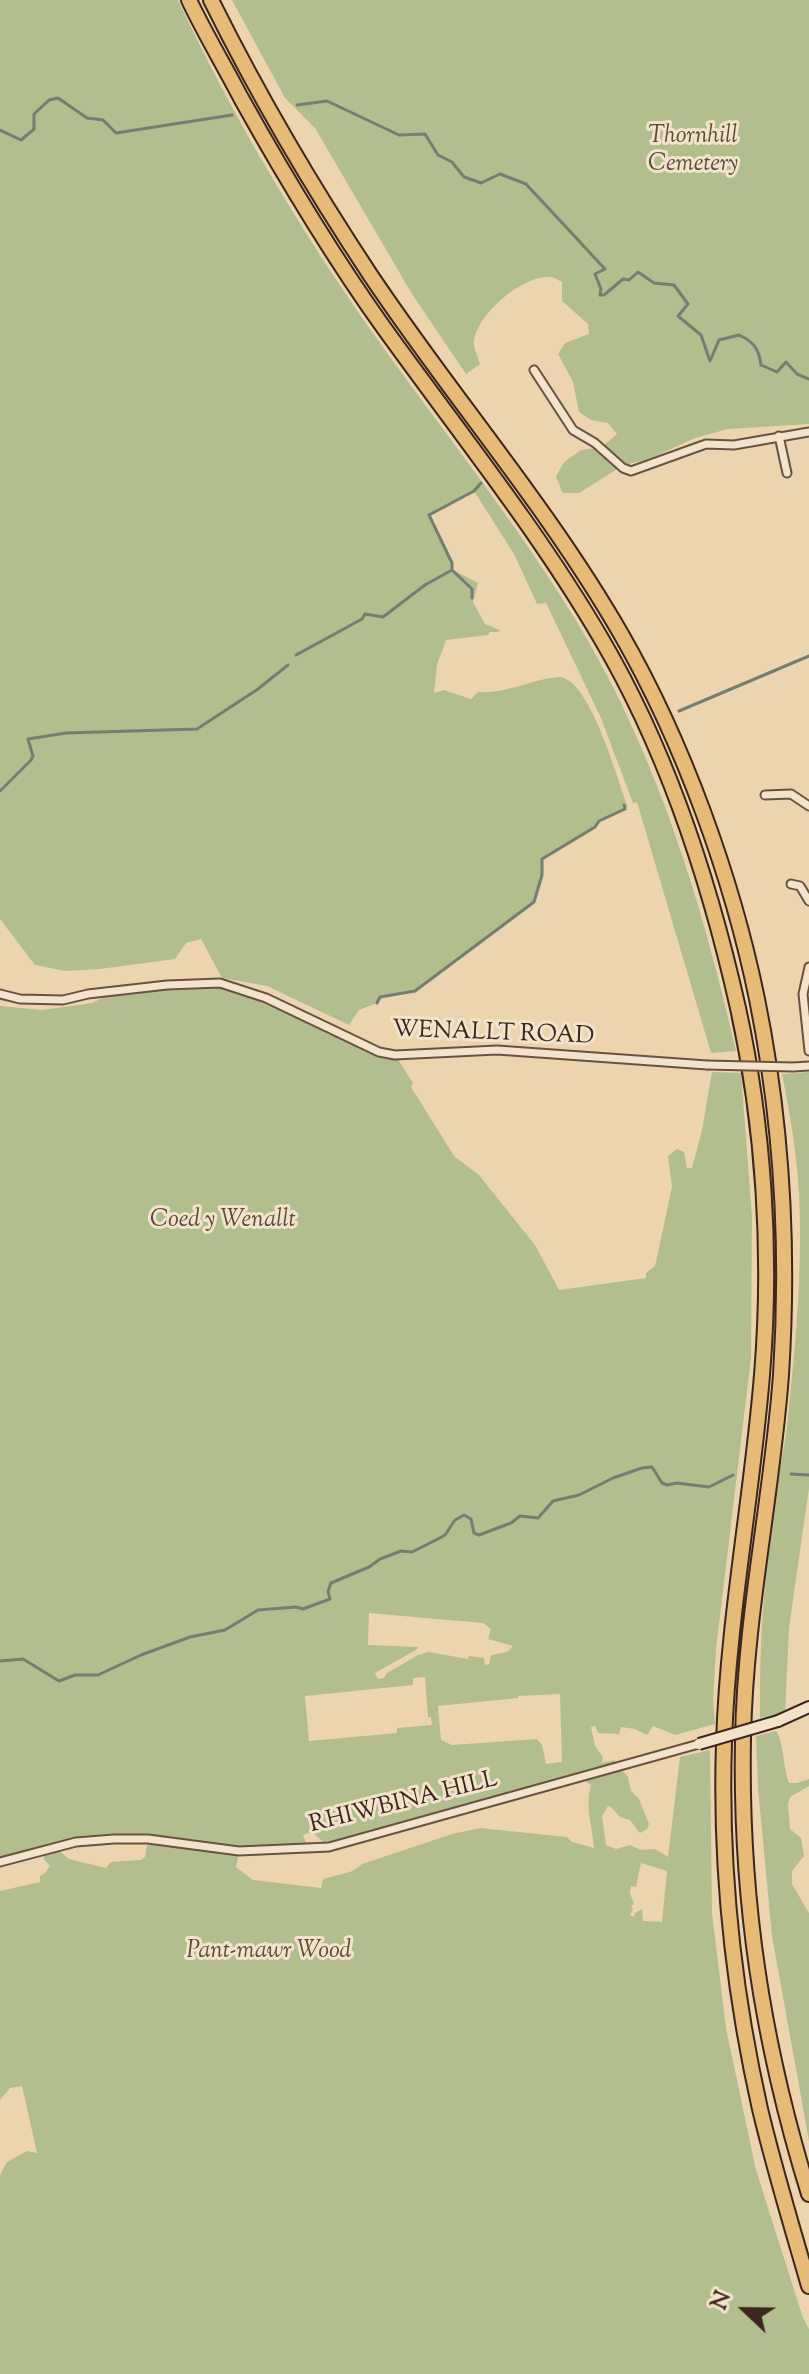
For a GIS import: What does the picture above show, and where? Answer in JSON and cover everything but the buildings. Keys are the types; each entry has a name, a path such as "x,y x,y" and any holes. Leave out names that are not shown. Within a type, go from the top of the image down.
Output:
{"highway":[{"path":"189,0 286,179 348,276 528,526 605,645 665,772 712,903 748,1062 759,1144 764,1225 762,1379 731,1633 724,1744 726,1880 752,2073 809,2286"},
{"path":"211,0 253,85 372,278 549,522 624,640 699,802 741,934 758,1003 775,1117 785,1247 781,1378 745,1698 743,1739 747,1866 757,1979 767,2036 809,2194"},
{"path":"771,2152 809,2262"}],"street":[{"path":"534,370 573,430 631,471 706,444 734,445 809,432"},
{"path":"779,436 787,473"},
{"path":"765,795 791,794 809,806"},
{"path":"791,884 800,886 809,901"},
{"path":"809,969 803,994 809,1051"},
{"name":"WENALLT ROAD","path":"0,994 20,999 63,1000 167,985 220,983 266,998 379,1052 395,1055 497,1050 707,1065 809,1066"},
{"name":"RHIWBINA HILL","path":"0,1862 76,1842 114,1839 148,1839 239,1851 329,1847 778,1721 809,1707"}],"green space":[{"path":"0,0 178,0 245,131 322,258 532,553 608,677 655,780 674,833 708,941 736,1051 711,1053 637,802 633,803 601,718 546,603 537,604 514,554 474,491 429,515 453,570 478,583 473,602 485,624 500,630 488,635 446,640 437,665 434,693 444,690 471,699 478,692 498,691 557,677 569,680 580,692 601,731 628,807 599,821 595,827 542,858 542,875 534,902 415,991 380,997 377,1003 359,1010 349,1025 267,986 222,978 201,939 186,943 175,959 65,971 35,965 0,919"},
{"name":"Thornhill Cemetery","path":"232,0 809,0 809,424 728,429 695,438 651,458 622,466 579,493 563,493 556,477 564,462 581,450 602,447 617,434 608,423 591,420 579,412 573,382 558,354 565,343 589,334 588,324 562,301 562,282 552,277 539,278 513,290 501,300 476,334 474,345 480,364 466,374 412,294 315,128 285,98"},
{"path":"196,983 243,989 357,1042 395,1055 454,1156 479,1175 535,1245 559,1290 646,1278 646,1273 655,1266 672,1187 668,1156 677,1149 684,1152 687,1168 692,1168 712,1072 741,1073 752,1217 751,1358 716,1649 715,1724 675,1735 653,1726 647,1735 621,1727 619,1734 598,1733 595,1726 591,1727 595,1746 603,1757 602,1763 614,1760 628,1777 631,1791 639,1799 649,1824 640,1833 630,1820 620,1817 608,1806 602,1816 606,1845 616,1849 630,1845 641,1850 655,1849 668,1857 680,1757 710,1750 712,1913 726,2028 756,2170 809,2329 809,2374 0,2374 0,2175 7,2162 27,2151 37,2153 22,2086 10,2088 0,2100 0,1891 40,1882 40,1876 50,1866 44,1859 44,1850 54,1847 50,1844 27,1850 24,1855 6,1861 0,1858 0,1006 42,1010 92,1003 119,990","holes":["369,1613 483,1623 491,1629 488,1639 513,1646 507,1652 491,1655 489,1664 485,1665 484,1658 469,1656 468,1659 429,1652 418,1655 378,1679 375,1673 418,1647 368,1645","425,1677 428,1717 431,1717 432,1725 397,1728 397,1733 309,1741 305,1696 413,1685 413,1678","560,1694 562,1762 546,1764 542,1745 537,1739 452,1745 441,1740 438,1706","580,1778 591,1785 589,1809 594,1848 572,1842 567,1837 480,1828 452,1834 362,1864 353,1871 323,1879 321,1888 253,1880 236,1867 239,1852 309,1850 303,1835 312,1832 329,1847","114,1839 148,1839 145,1857 141,1860 111,1862 106,1868 69,1859 56,1848","641,1863 667,1871 662,1922 643,1921 642,1909 634,1917 630,1915 634,1904 631,1886 636,1887"]},
{"path":"809,1072 809,1488 789,1628 785,1714 760,1718 765,1584 787,1426 799,1281 798,1180 782,1074"},
{"path":"776,1731 789,1783 809,1779 809,1786 790,1797 788,1804 790,1829 801,1838 804,1856 792,1871 792,1884 809,1913 809,2141 772,1936 758,1788 756,1736"}],"waterway":[{"path":"0,130 21,140 34,129 34,114 49,100 58,98 87,118 103,120 116,133 232,115"},
{"path":"297,105 327,101 399,135 425,134 438,155 452,162 464,177 481,183 500,174 526,184 605,269 595,274 600,295 638,272 654,283 674,285 688,304 678,316 701,335 710,361 719,340 739,335 755,347 761,365 777,372 786,362 797,374 809,379"},
{"path":"472,598 472,589 452,570 452,563 429,515 474,491 481,483"},
{"path":"296,655 362,619 365,614 383,617 425,585 452,570"},
{"path":"679,711 809,656"},
{"path":"0,791 31,760 33,756 28,739 66,733 197,729 288,665"},
{"path":"377,1003 380,997 415,991 534,902 542,875 542,859 595,827 599,821 625,809 624,805"},
{"path":"0,1661 23,1659 59,1681 75,1675 98,1675 190,1637 225,1630 258,1610 303,1609 330,1599 328,1591 331,1583 380,1559 401,1551 412,1552 436,1540 464,1515 471,1519 474,1533 479,1535 511,1523 520,1516 538,1518 553,1501 579,1495 642,1468 652,1467 662,1483 667,1485 677,1483 709,1487 733,1475"},
{"path":"791,1474 809,1475"}],"park label":[{"name":"Coed y Wenallt","path":"223,1222"},
{"name":"Pant-mawr Wood","path":"269,1953"}]}
